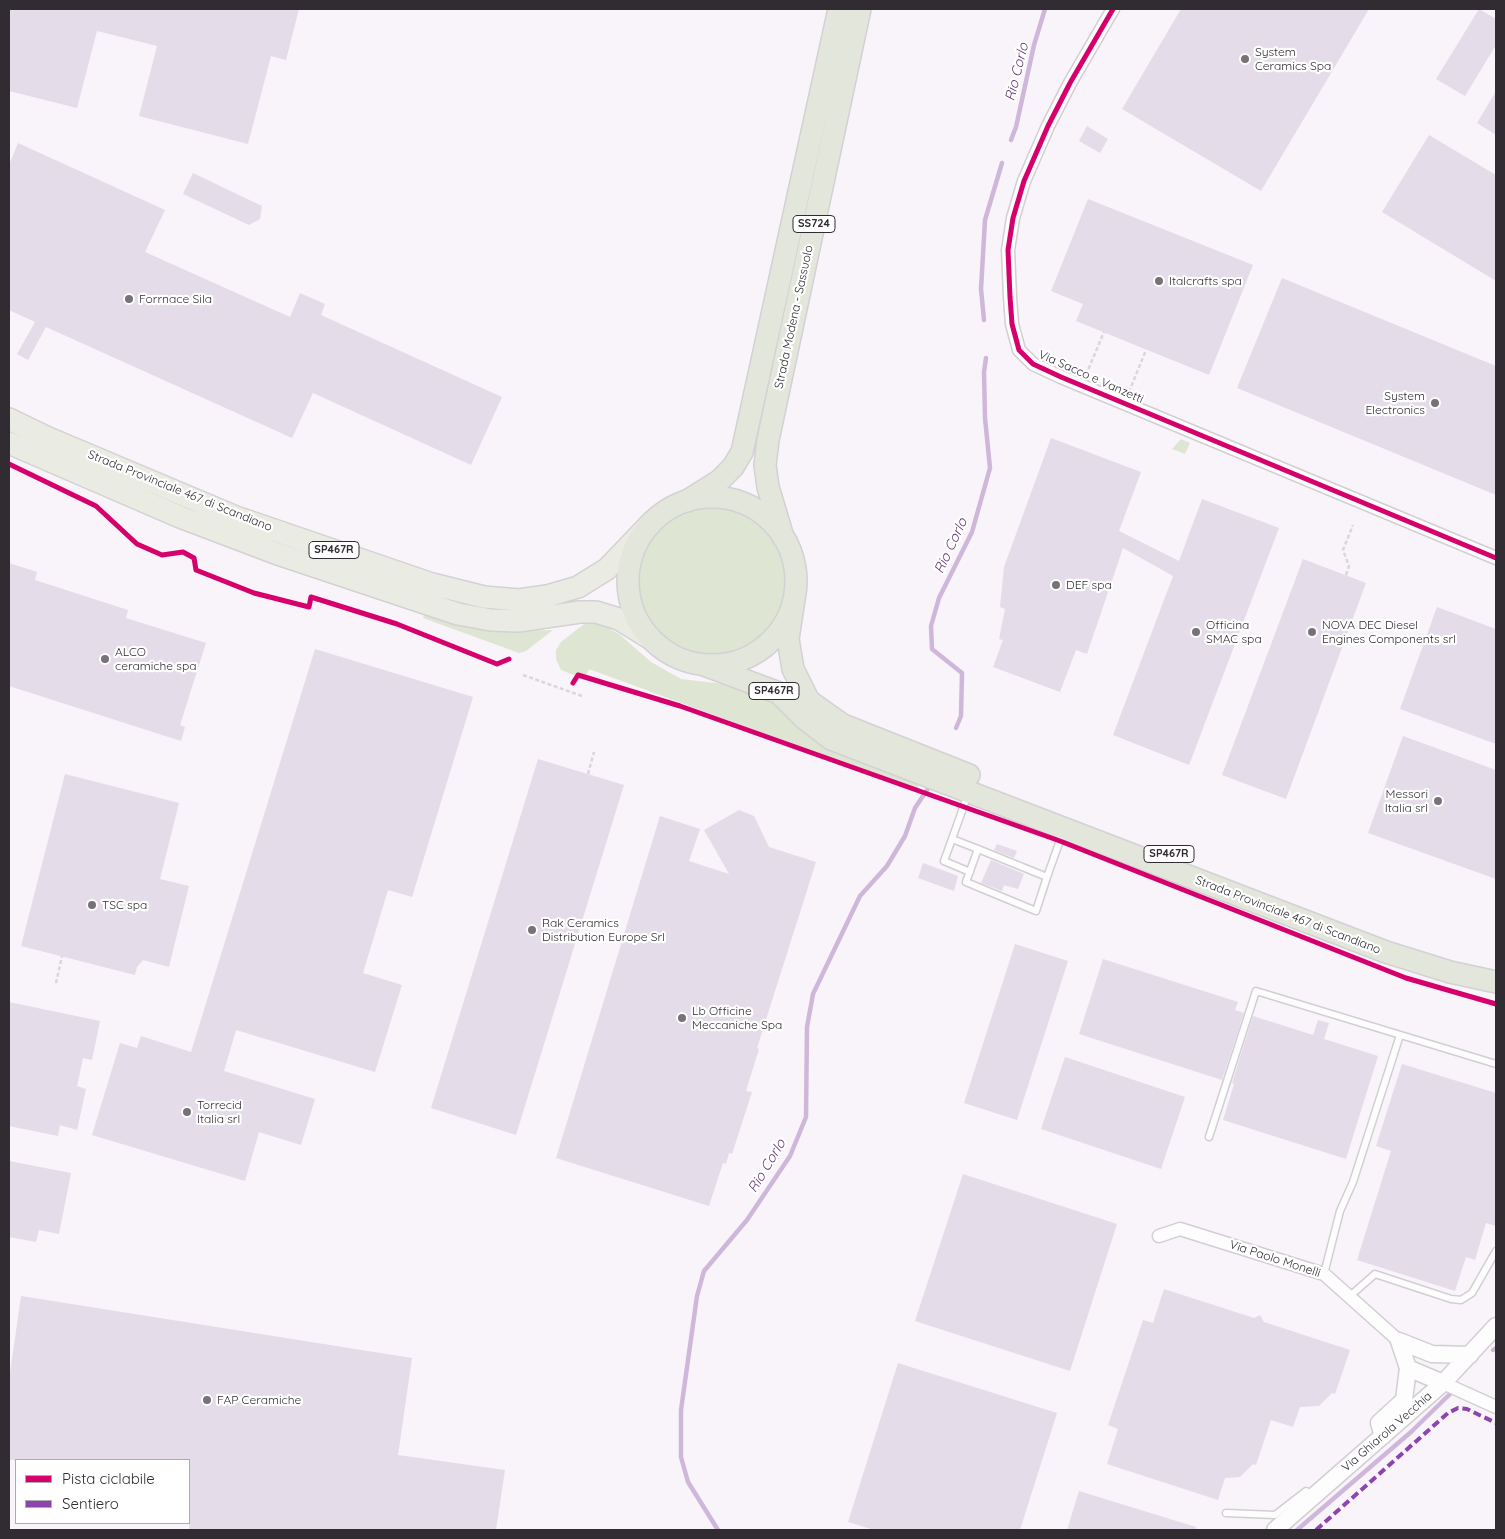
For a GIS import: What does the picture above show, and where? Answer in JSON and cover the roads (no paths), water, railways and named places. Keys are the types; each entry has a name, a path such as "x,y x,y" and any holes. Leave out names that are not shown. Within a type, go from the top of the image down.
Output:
{"highway":[{"name":"Strada Modena - Sassuolo","path":"687,501 720,481 733,467 742,452 840,9"},
{"name":"Strada Modena - Sassuolo","path":"783,537 768,488 765,465 768,440 860,9"},
{"name":"Strada Provinciale 467 di Scandiano","path":"707,497 732,500 754,509 766,518 783,537 791,553 796,576 794,599 787,619 777,635 756,653 730,663 704,665 678,658 661,648 648,636 636,617 628,593 628,570 636,545 651,523 664,512 687,501 707,497"},
{"name":"SP467R","path":"794,599 788,640 794,669 809,701 837,732"},
{"name":"SP467R","path":"704,665 779,693 805,719 837,732"},
{"name":"Strada Provinciale 467 di Scandiano","path":"837,732 970,790 1064,828 1351,933"},
{"name":"Strada Provinciale 467 di Scandiano","path":"837,732 1450,972 1496,981"},
{"path":"1351,933 1496,970"},
{"path":"1351,933 1364,951 1444,979 1496,993"}],"main road":[{"name":"Strada Provinciale 467 di Scandiano","path":"9,419 55,441 236,516 432,584 484,597 519,600 547,596 578,587 607,569 651,523"},
{"name":"Strada Provinciale 467 di Scandiano","path":"9,443 180,516 275,553 458,614 491,620 518,621 580,612 596,612 619,619 648,636"}],"street":[{"name":"Via Sacco e Vanzetti","path":"1113,9 1070,83 1048,126 1024,181 1013,218 1008,250 1010,297 1012,324 1019,350 1033,364 1061,377 1496,558"},
{"name":"Via Paolo Monelli","path":"1159,1236 1180,1228 1324,1274 1399,1342"},
{"name":"Via Ghiarola Vecchia","path":"1275,1530 1443,1382 1495,1328"},
{"path":"1399,1342 1432,1354 1470,1355"},
{"path":"1383,1436 1379,1423 1404,1400 1408,1368 1399,1342"},
{"path":"1432,1354 1443,1382"},
{"path":"1408,1368 1496,1407"}],"lane":[{"path":"970,790 944,861 970,872"},
{"path":"978,849 966,882 1036,911 1064,828"},
{"path":"952,839 1047,877"},
{"path":"1210,1137 1256,991 1496,1064"},
{"path":"1324,1274 1340,1210 1353,1182 1400,1035"},
{"path":"1350,1296 1375,1274 1451,1299 1461,1300 1472,1293 1496,1251"},
{"path":"1226,1514 1275,1515 1306,1491 1315,1496"}],"waterway":[{"name":"Rio Corlo","path":"1011,140 1016,127 1034,45 1045,9"},
{"name":"Rio Corlo","path":"984,320 981,289 985,220 1002,163"},
{"name":"Rio Corlo","path":"956,728 961,716 962,673 932,649 931,626 939,598 972,532 990,468 985,418 984,372 986,358"},
{"name":"Rio Corlo","path":"718,1530 688,1482 681,1457 681,1410 697,1296 704,1271 747,1220 790,1156 806,1117 807,1027 813,994 860,896 887,866 905,836 915,808 929,787"},
{"path":"1297,1530 1411,1432 1451,1393"}],"place":[{"name":"System Ceramics Spa","path":"1245,59"},
{"name":"Italcrafts spa","path":"1159,281"},
{"name":"Forrnace Sila","path":"129,299"},
{"name":"System Electronics","path":"1435,403"},
{"name":"DEF spa","path":"1056,585"},
{"name":"Officina SMAC spa","path":"1196,632"},
{"name":"NOVA DEC Diesel Engines Components srl","path":"1312,632"},
{"name":"ALCO ceramiche spa","path":"105,659"},
{"name":"Messori Italia srl","path":"1438,801"},
{"name":"TSC spa","path":"92,905"},
{"name":"Rak Ceramics Distribution Europe Srl","path":"532,930"},
{"name":"Lb Officine Meccaniche Spa","path":"682,1018"},
{"name":"Torrecid Italia srl","path":"187,1112"},
{"name":"FAP Ceramiche","path":"207,1400"}]}
